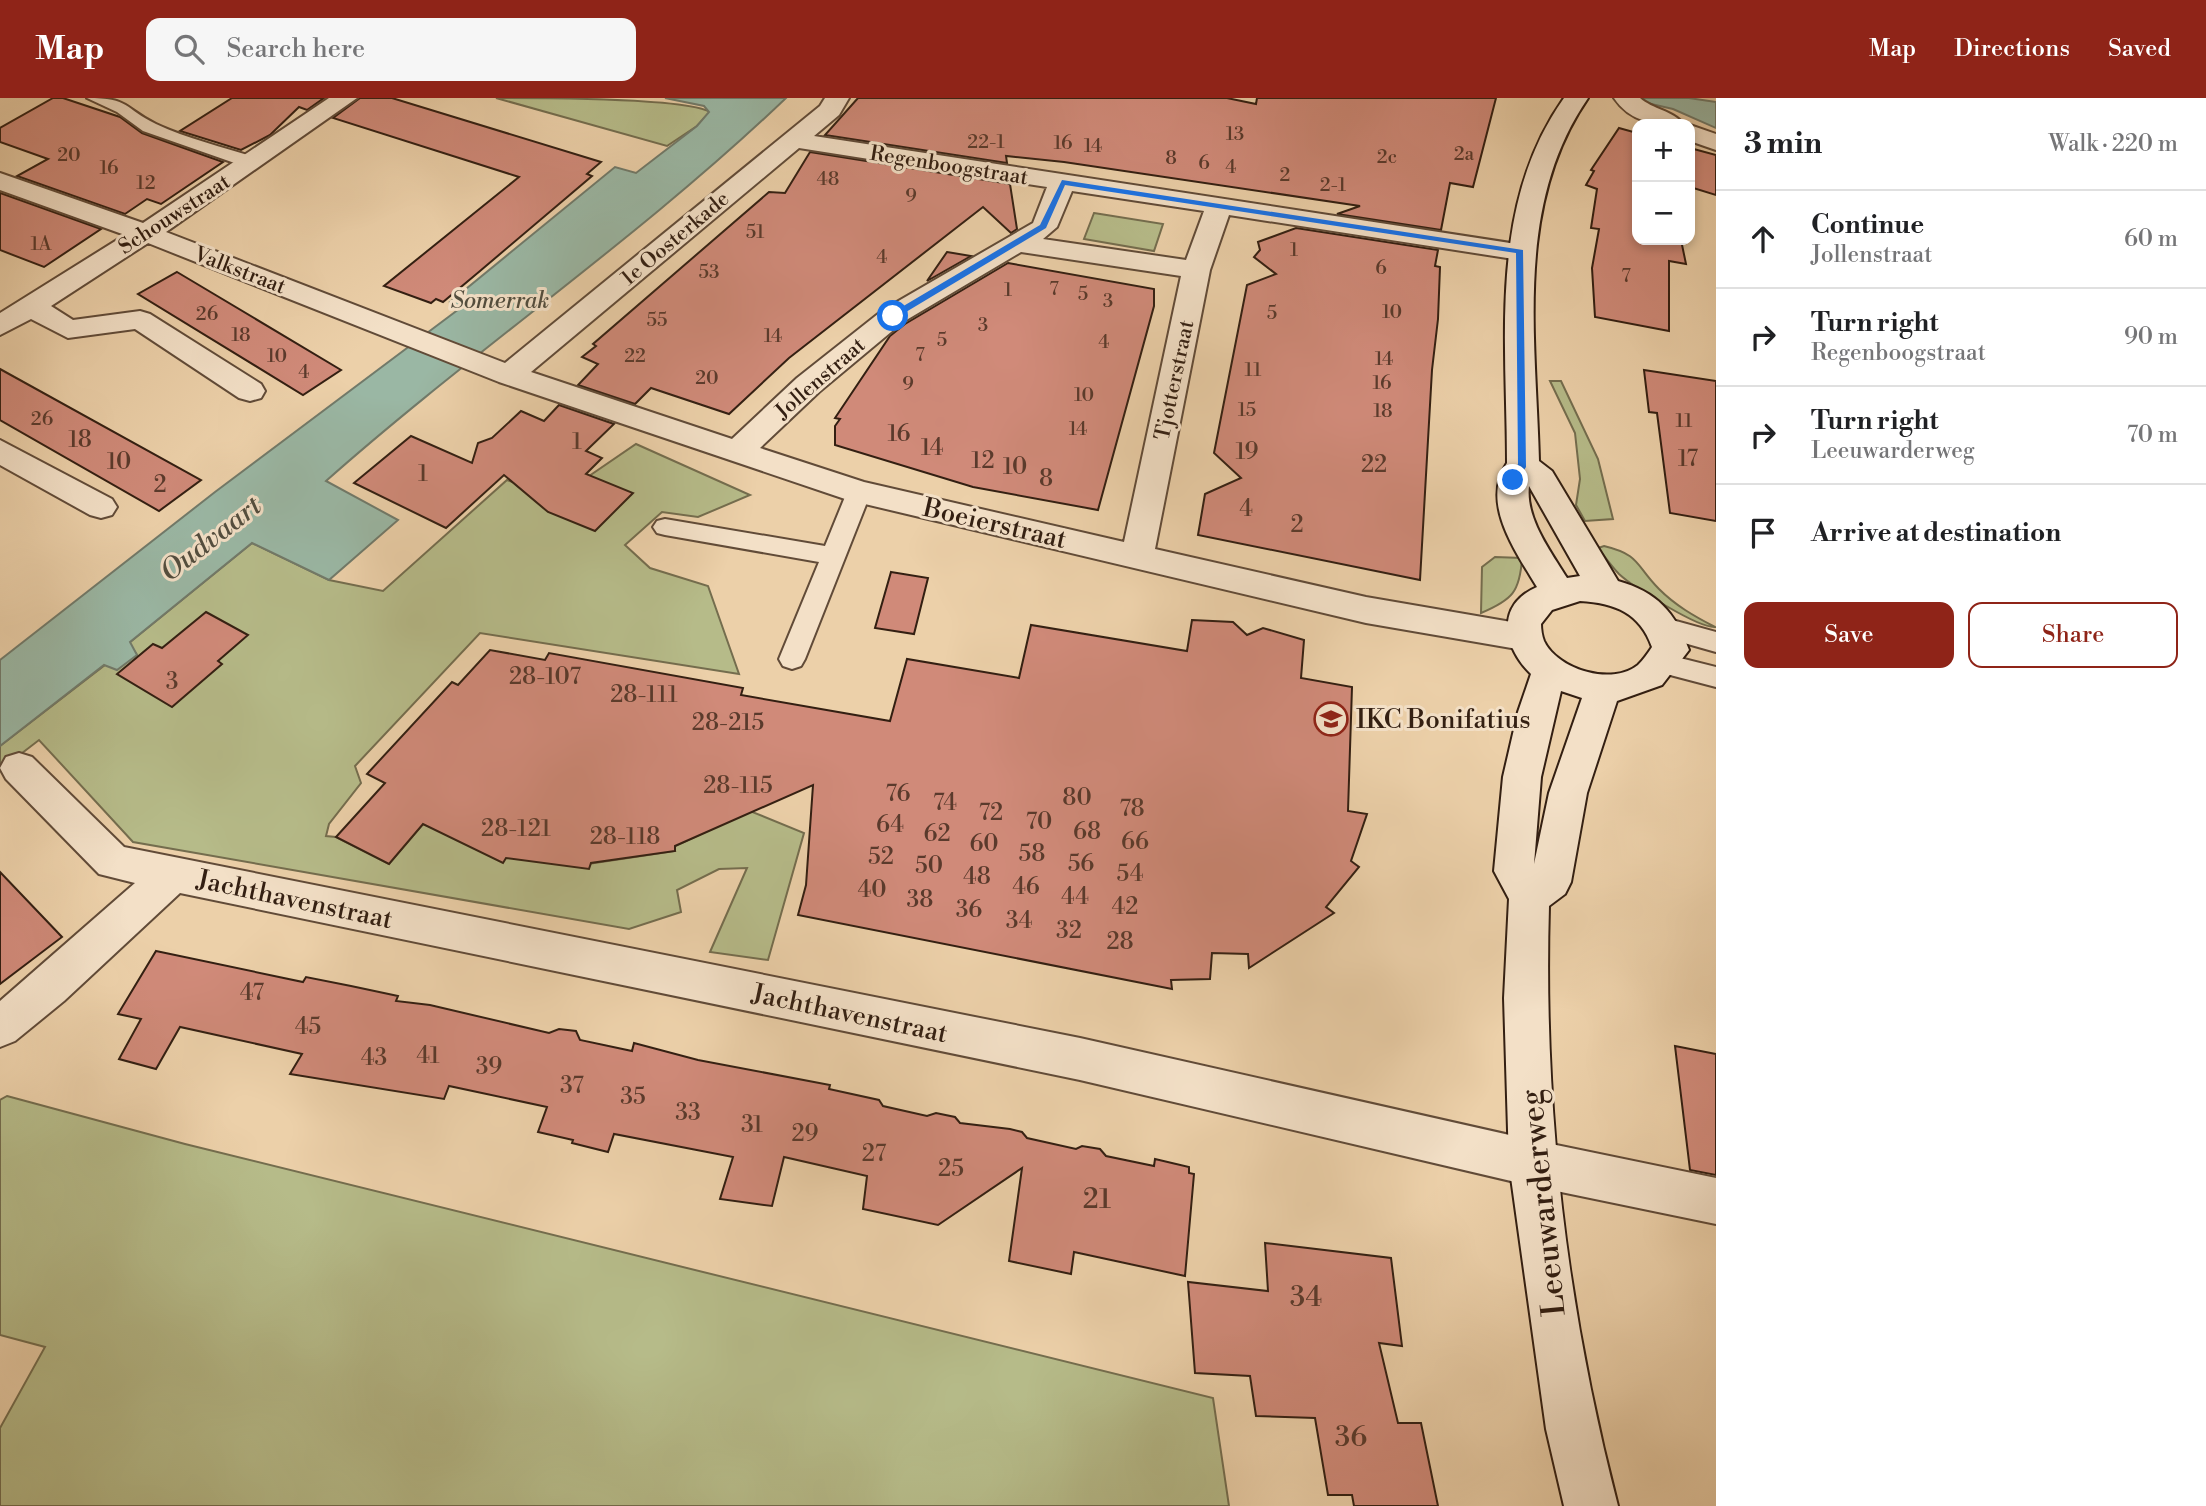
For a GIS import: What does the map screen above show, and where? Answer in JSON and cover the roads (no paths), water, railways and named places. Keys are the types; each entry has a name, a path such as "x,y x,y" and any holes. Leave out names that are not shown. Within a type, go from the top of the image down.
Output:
{"street":[{"name":"Schouwstraat","path":"0,326 253,163 345,98"},
{"name":"1e Oosterkade","path":"509,375 794,141 830,110 837,98"},
{"path":"1558,593 1532,548 1515,509 1513,480 1523,465 1520,252 1524,226 1548,151 1576,98"},
{"path":"1628,99 1641,112 1658,119"},
{"path":"1695,134 1716,143"},
{"name":"Regenboogstraat","path":"794,141 1520,252"},
{"name":"Valkstraat","path":"0,181 146,233 479,364"},
{"name":"Jollenstraat","path":"738,450 808,385 893,316 1044,227 1062,182"},
{"name":"Tjotterstraat","path":"1137,556 1196,270 1219,206"},
{"path":"1017,243 1196,270"},
{"path":"30,306 68,329 139,320 250,391"},
{"name":"Boeierstraat","path":"479,364 859,492 1366,610 1523,637"},
{"path":"0,451 101,507"},
{"path":"1523,465 1541,479 1554,506 1605,588"},
{"path":"1580,588 1605,588 1629,596 1650,610 1665,628 1671,650 1664,664 1646,678 1625,687 1603,690 1574,684 1549,671 1533,656 1523,637 1525,618 1535,604 1558,593 1580,588"},
{"path":"1549,671 1524,764 1517,821 1514,870 1530,897 1551,882 1568,793 1603,690"},
{"name":"Jachthavenstraat","path":"19,768 113,862 1080,1059 1532,1163 1716,1201"},
{"path":"0,1027 49,987 173,874"},
{"name":"Leeuwarderweg","path":"1530,897 1525,998 1532,1163 1572,1429 1591,1506"}],"lane":[{"path":"96,98 124,108 149,127 253,163"},
{"path":"792,659 859,492"},
{"path":"665,527 834,556"},
{"path":"1665,628 1716,642"},
{"path":"1664,664 1716,677"}],"water":[{"path":"665,98 786,98 674,198 440,385 326,481 398,520 329,580 252,543 130,642 137,655 117,670 104,665 0,746 0,660 215,492 459,309 450,302 615,167 636,173 697,126 709,112 704,106"},
{"path":"1625,98 1689,98 1716,102 1716,128 1673,109"}],"place":[{"name":"IKC Bonifatius","path":"1331,719"}],"water label":[{"name":"Somerrak","path":"500,300"},
{"name":"Oudvaart","path":"210,538"}]}
